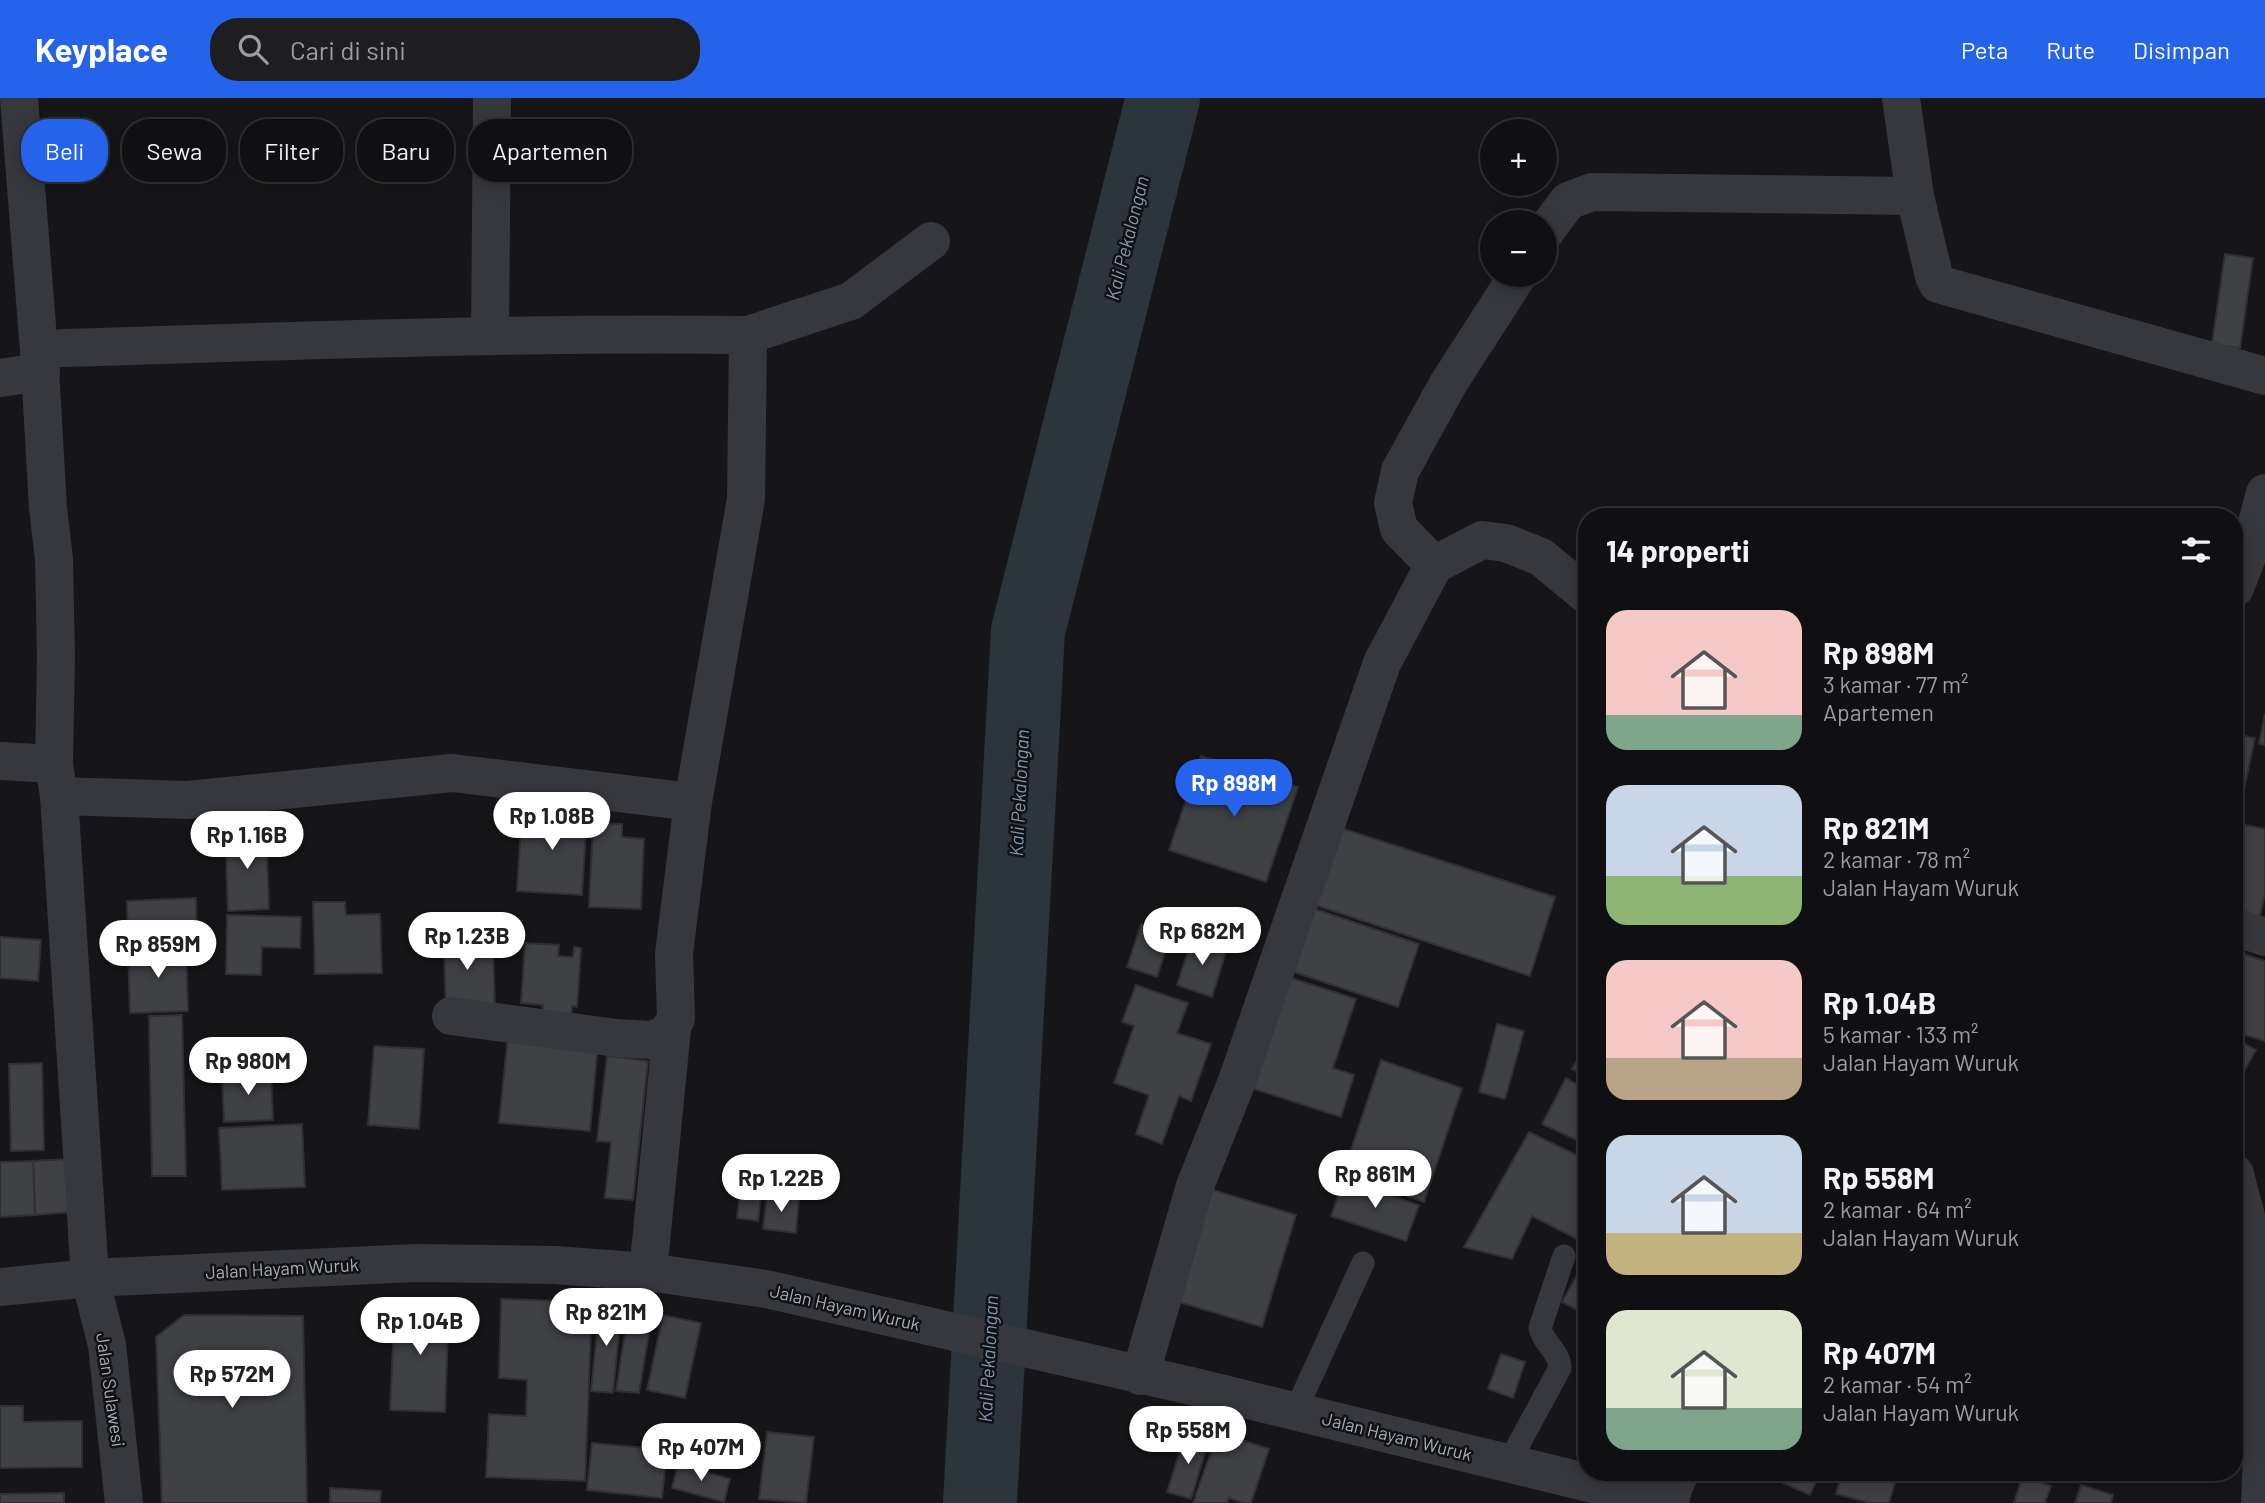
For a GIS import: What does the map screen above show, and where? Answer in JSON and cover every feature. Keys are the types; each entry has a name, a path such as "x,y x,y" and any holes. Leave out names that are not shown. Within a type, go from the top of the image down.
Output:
{"street":[{"name":"Jalan Sulawesi","path":"19,98 40,362 48,508 54,559 56,780 90,1278 107,1345 124,1503"},
{"path":"490,335 492,98"},
{"path":"1900,98 1915,196 1938,284 2265,376"},
{"path":"1557,216 1568,201 1592,192 1915,196"},
{"path":"0,378 76,348 490,335 748,335 851,301 931,241"},
{"path":"1434,565 1399,529 1393,503 1399,471 1448,384 1510,287"},
{"path":"648,1272 672,1029 676,1019 674,953 693,802 746,499 748,335"},
{"path":"2243,568 2265,493"},
{"path":"1132,1374 1195,1186 1237,1081 1382,663 1434,565 1482,540 1506,543 1541,557 1578,588"},
{"path":"0,761 56,780 188,800 452,773 693,802"},
{"path":"2243,930 2265,937"},
{"path":"452,1016 652,1040 672,1029"},
{"path":"2243,1207 2257,1265 2262,1332 2264,1421 2260,1503"},
{"name":"Jalan Hayam Wuruk","path":"0,1287 90,1278 416,1263 555,1265 648,1272 766,1289 1578,1480"},
{"name":"Jalan Hayam Wuruk","path":"1580,1481 1674,1503"}],"lane":[{"path":"1508,1464 1560,1368 1560,1362 1541,1334 1540,1328 1564,1256"},
{"path":"1295,1412 1363,1263"},
{"path":"1674,1503 1684,1481"}],"building":[{"path":"2225,254 2253,258 2240,348 2212,344"},
{"path":"2265,714 2265,745 2259,744"},
{"path":"2243,736 2255,738 2243,794"},
{"path":"1201,756 1298,787 1266,882 1169,850"},
{"path":"522,809 587,813 582,895 517,891"},
{"path":"593,823 622,824 622,837 644,839 641,909 589,907"},
{"path":"1328,824 1555,897 1530,976 1303,901"},
{"path":"2243,825 2265,829 2265,893 2260,916 2243,913"},
{"path":"266,831 269,909 228,911 225,832"},
{"path":"196,898 197,947 128,949 127,901"},
{"path":"313,902 345,902 346,915 380,914 382,973 315,974"},
{"path":"1303,905 1419,944 1398,1007 1282,968"},
{"path":"227,915 301,917 300,948 262,947 261,975 226,974"},
{"path":"1141,924 1171,934 1157,977 1127,967"},
{"path":"443,925 472,925 472,949 493,949 495,1010 446,1010"},
{"path":"0,937 41,940 38,981 0,978"},
{"path":"1192,938 1227,949 1212,997 1177,985"},
{"path":"525,943 559,945 558,956 573,957 574,947 581,948 577,1007 572,1006 571,1018 542,1017 543,1005 521,1003"},
{"path":"186,947 188,1011 130,1013 128,949"},
{"path":"2243,954 2265,961 2265,1041 2243,1034"},
{"path":"1288,977 1356,999 1333,1068 1354,1075 1341,1117 1251,1088"},
{"path":"1136,985 1188,1003 1177,1033 1211,1044 1191,1101 1179,1096 1162,1144 1136,1134 1149,1095 1114,1083 1134,1026 1122,1022"},
{"path":"182,1015 186,1176 152,1176 149,1016"},
{"path":"1497,1024 1524,1031 1505,1099 1479,1092"},
{"path":"508,1035 598,1043 590,1131 499,1123"},
{"path":"2243,1043 2256,1050 2243,1073"},
{"path":"374,1046 424,1049 419,1129 368,1125"},
{"path":"607,1056 648,1061 633,1200 605,1198 611,1142 597,1141"},
{"path":"1578,1057 1578,1072 1572,1069"},
{"path":"1381,1060 1462,1088 1424,1202 1343,1174"},
{"path":"42,1063 44,1150 11,1151 9,1064"},
{"path":"271,1072 273,1120 224,1122 222,1074"},
{"path":"1566,1078 1578,1085 1578,1141 1542,1124"},
{"path":"302,1124 305,1187 222,1190 219,1128"},
{"path":"1529,1132 1578,1156 1578,1239 1532,1216 1512,1259 1464,1247"},
{"path":"67,1159 71,1212 35,1215 33,1161"},
{"path":"33,1161 35,1215 0,1217 0,1162"},
{"path":"743,1168 764,1170 758,1221 737,1218"},
{"path":"1344,1179 1419,1205 1406,1241 1331,1216"},
{"path":"1203,1187 1296,1215 1262,1327 1169,1299"},
{"path":"767,1195 799,1198 796,1233 763,1229"},
{"path":"1578,1273 1578,1310 1562,1302"},
{"path":"501,1299 592,1302 585,1481 486,1477 489,1414 526,1416 527,1380 499,1378"},
{"path":"395,1302 449,1304 445,1412 390,1410"},
{"path":"600,1302 622,1304 613,1393 591,1391"},
{"path":"628,1312 652,1315 639,1393 616,1391"},
{"path":"184,1315 303,1316 307,1503 162,1503 156,1337"},
{"path":"663,1315 701,1323 685,1398 647,1390"},
{"path":"1501,1354 1525,1362 1513,1398 1488,1389"},
{"path":"0,1406 23,1406 23,1422 82,1421 82,1467 0,1468"},
{"path":"767,1432 814,1437 806,1503 759,1499"},
{"path":"1186,1432 1209,1440 1191,1499 1167,1492"},
{"path":"1218,1432 1269,1449 1251,1503 1229,1498 1227,1503 1193,1503"},
{"path":"592,1443 667,1450 662,1498 587,1490"},
{"path":"678,1464 730,1479 724,1502 672,1488"},
{"path":"1778,1481 1816,1481 1810,1495"},
{"path":"1840,1481 1895,1481 1889,1503 1871,1503 1836,1494"},
{"path":"2021,1481 2035,1481 2051,1486 2045,1503 2014,1503"},
{"path":"2081,1485 2113,1495 2111,1503 2075,1503"},
{"path":"330,1488 381,1491 380,1503 330,1503"},
{"path":"64,1493 64,1503 0,1503 0,1494"}],"waterway":[{"name":"Kali Pekalongan","path":"980,1503 1028,631 1163,98"}]}
